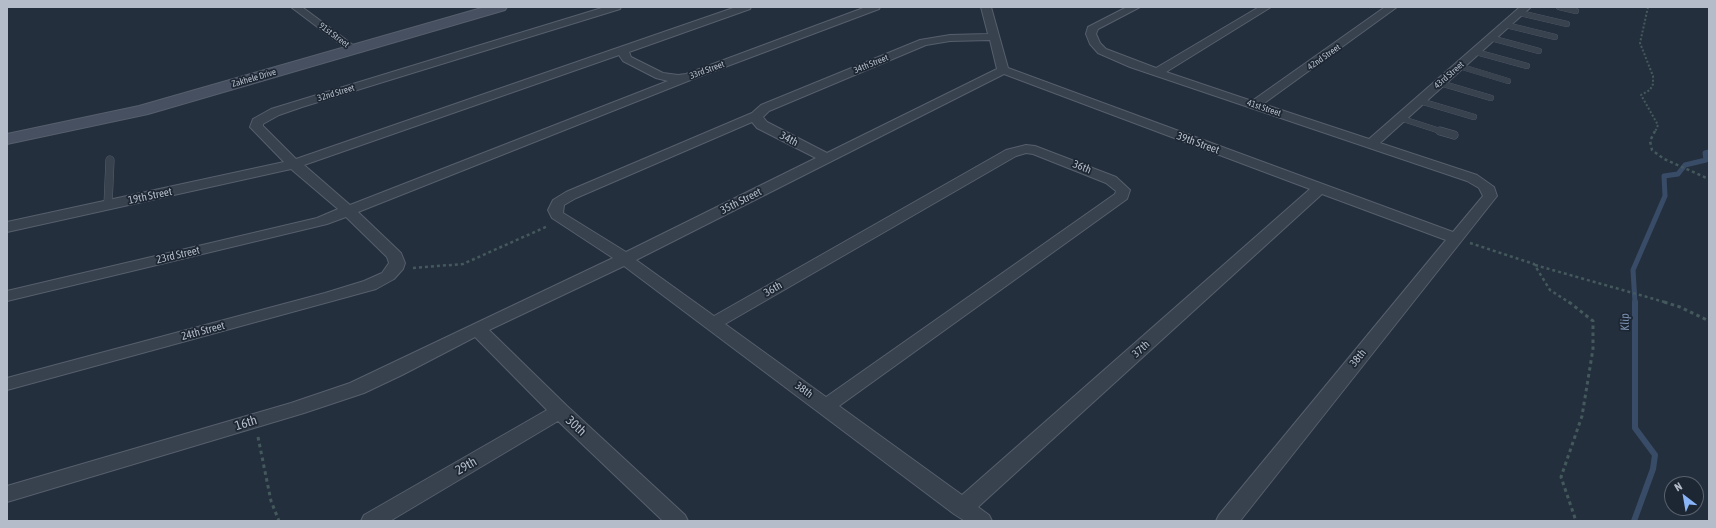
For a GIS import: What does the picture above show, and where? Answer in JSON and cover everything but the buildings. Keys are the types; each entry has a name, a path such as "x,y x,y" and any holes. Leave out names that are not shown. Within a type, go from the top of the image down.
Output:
{"street":[{"name":"91st Street","path":"296,7 352,48"},
{"name":"Zakhele Drive","path":"7,139 142,110 352,48 500,7"},
{"name":"32nd Street","path":"395,269 395,256 349,211 294,164 256,127 257,122 264,117 305,102 616,7"},
{"path":"626,48 746,7"},
{"name":"33rd Street","path":"626,48 623,52 627,59 660,76 678,79 689,77 875,7"},
{"path":"986,7 1003,70"},
{"name":"41st Street","path":"1135,7 1093,27 1091,34 1095,44 1102,51 1118,59 1472,178 1484,185 1489,190 1490,196"},
{"path":"1158,72 1266,7"},
{"name":"42nd Street","path":"1254,105 1392,7"},
{"name":"43rd Street","path":"1371,144 1523,10"},
{"name":"34th Street","path":"562,219 557,215 555,210 558,203 563,199 756,116 765,108 924,42 950,38 993,37"},
{"name":"19th Street","path":"7,227 294,164 626,48"},
{"name":"35th Street","path":"477,329 625,260 1003,70"},
{"name":"39th Street","path":"1003,70 1454,238"},
{"name":"23rd Street","path":"7,296 302,227 349,211 689,77"},
{"name":"34th","path":"756,116 762,125 826,158"},
{"name":"36th","path":"713,324 1011,153 1026,149 1035,150 1111,180 1123,190 1122,196 826,406"},
{"name":"37th","path":"962,508 1320,188"},
{"name":"38th","path":"1227,521 1454,238 1490,196"},
{"name":"38th","path":"562,219 625,260 981,521"},
{"name":"24th Street","path":"7,384 331,297 370,285 388,276 395,269"},
{"name":"30th","path":"477,329 667,518"},
{"name":"16th","path":"7,494 357,388 395,371 477,329"},
{"name":"29th","path":"372,521 560,411"}],"lane":[{"path":"1559,7 1576,11"},
{"path":"1523,10 1567,24"},
{"path":"1506,25 1555,37"},
{"path":"1491,38 1539,51"},
{"path":"1476,52 1527,66"},
{"path":"1459,66 1508,81"},
{"path":"1440,83 1491,98"},
{"path":"1420,101 1474,117"},
{"path":"1400,118 1454,135"},
{"path":"108,205 110,160"}],"path":[{"path":"1648,7 1644,22 1644,32 1640,43 1653,76 1653,84 1650,90 1640,95 1658,125 1650,141 1652,150 1664,160 1694,172 1709,180"},
{"path":"395,269 445,267 462,264 562,219"},
{"path":"1454,238 1534,264 1620,288 1680,307 1709,321"},
{"path":"1534,264 1550,290 1593,321 1593,349 1582,416 1561,477 1576,521"},
{"path":"254,420 271,501 279,521"}],"waterway":[{"name":"Klip","path":"1635,303 1633,270 1665,196 1664,176 1678,174 1685,165 1706,160 1705,153 1709,152"},
{"name":"Klip","path":"1634,521 1653,469 1655,455 1635,428 1635,303"}]}
